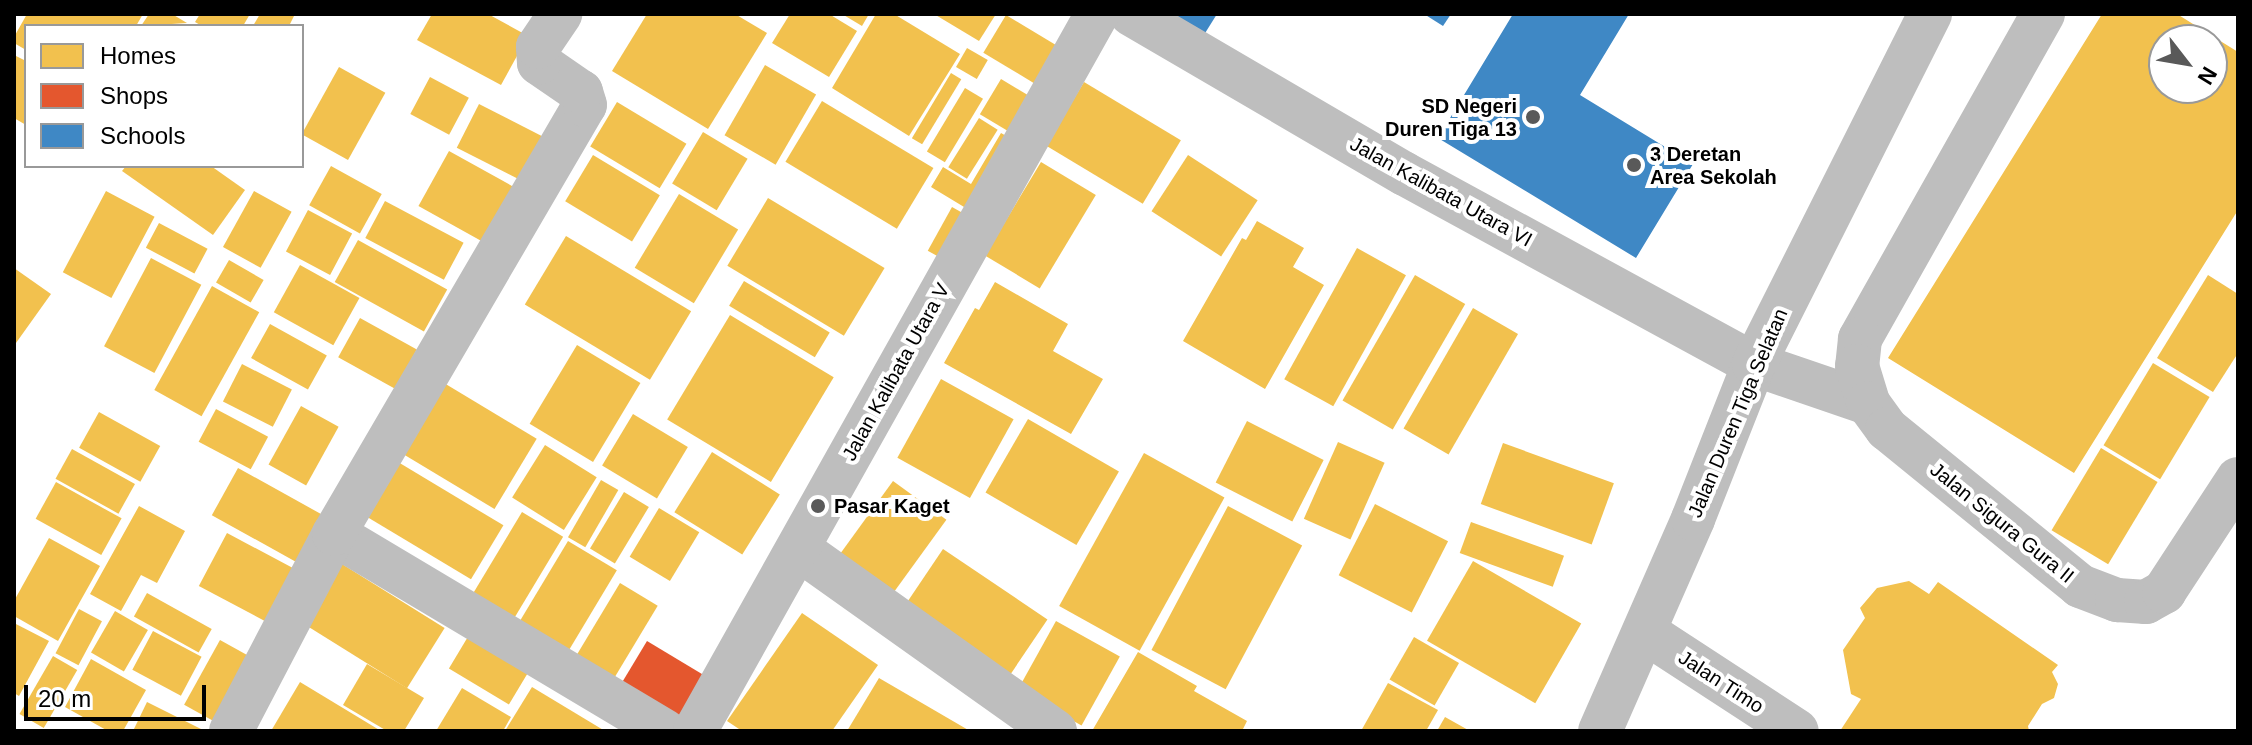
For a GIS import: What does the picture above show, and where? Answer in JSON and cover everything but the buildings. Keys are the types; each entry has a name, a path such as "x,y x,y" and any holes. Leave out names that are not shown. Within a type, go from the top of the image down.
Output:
{"street":[{"path":"231,731 334,534 585,105 581,92 539,63 538,47 560,14"},
{"name":"Jalan Kalibata Utara V","path":"695,731 800,550 1097,14"},
{"name":"Jalan Kalibata Utara VI","path":"1131,14 1405,174 1754,364"},
{"name":"Jalan Duren Tiga Selatan","path":"1600,731 1645,632 1754,364 1930,14"},
{"name":"Jalan Sigura Gura II","path":"2043,14 1860,339 1857,366 1868,403 1887,429 2080,586 2117,600 2146,602 2164,592 2238,479"},
{"path":"1754,364 1868,403"},
{"path":"334,534 665,731"},
{"path":"800,550 1055,731"},
{"name":"Jalan Timo","path":"1645,632 1797,731"}],"place":[{"name":"SD Negeri Duren Tiga 13","path":"1533,117"},
{"name":"3 Deretan Area Sekolah","path":"1634,165"},
{"name":"Pasar Kaget","path":"818,506"}]}
